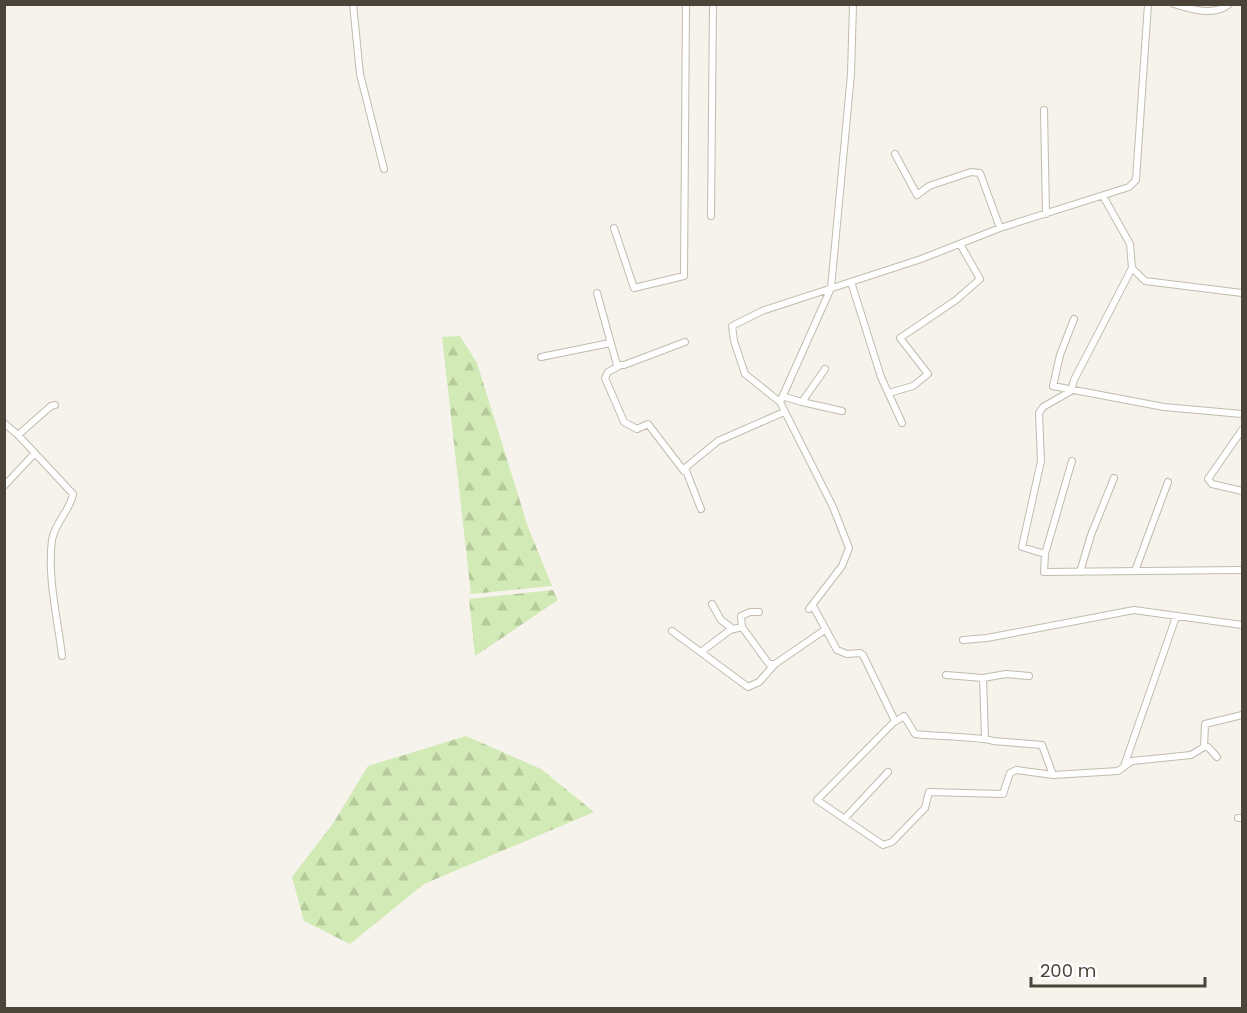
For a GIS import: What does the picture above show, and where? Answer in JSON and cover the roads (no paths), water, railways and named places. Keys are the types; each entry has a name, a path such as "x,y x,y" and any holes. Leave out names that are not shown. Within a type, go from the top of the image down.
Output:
{"street":[{"path":"353,4 360,74 384,169"},
{"path":"614,228 634,288 684,276 686,4"},
{"path":"711,216 713,4"},
{"path":"853,4 850,74 831,288 783,400 784,412 833,507 849,548 842,566 811,607 837,650 842,653 863,655 895,721"},
{"path":"842,411 783,400 745,374 734,341 732,326 762,311 960,244 1000,228 1129,187 1136,180 1148,4"},
{"path":"1174,4 1194,10 1221,10 1229,4"},
{"path":"1044,110 1046,214"},
{"path":"895,154 918,195 930,186 971,172 980,172 1000,228"},
{"path":"1046,554 1022,547 1041,461 1039,413 1042,407 1071,391 1074,380 1132,268 1130,244 1103,196"},
{"path":"889,393 914,386 928,374 900,338 956,300 980,279 960,244"},
{"path":"1132,268 1145,281 1242,292"},
{"path":"851,282 881,377 902,423"},
{"path":"597,293 610,343 619,366"},
{"path":"1074,319 1052,385 1071,391 1164,407 1242,414"},
{"path":"685,342 619,366 608,372 605,378 624,422 637,429 648,424 684,471 701,509"},
{"path":"541,357 610,343"},
{"path":"802,402 825,369"},
{"path":"18,435 51,406 56,405"},
{"path":"684,471 718,441 784,412"},
{"path":"4,423 73,494 72,501 57,523 52,539 51,556 62,656"},
{"path":"1242,430 1208,479 1212,484 1242,491"},
{"path":"4,486 35,453"},
{"path":"1072,461 1046,554 1044,572 1242,570"},
{"path":"1080,572 1091,535 1114,478"},
{"path":"1135,572 1168,482"},
{"path":"712,604 721,620 733,629"},
{"path":"963,640 987,638 1134,610 1242,625"},
{"path":"759,612 744,613 741,616 742,627 763,658 769,664 775,664"},
{"path":"1124,767 1176,617"},
{"path":"701,652 733,629 742,627"},
{"path":"672,630 748,687 759,682 775,664 826,629"},
{"path":"946,675 982,678 1006,674 1029,676"},
{"path":"982,678 986,737"},
{"path":"1204,747 1205,724 1242,715"},
{"path":"1053,775 1042,745 993,741 986,737 971,739 915,734 904,716 895,721 817,800 883,845 889,844 925,808 929,792 1003,794 1010,773 1016,770 1053,775 1118,771 1138,760 1191,755 1204,747 1208,747 1217,757"},
{"path":"845,818 888,772"}]}
